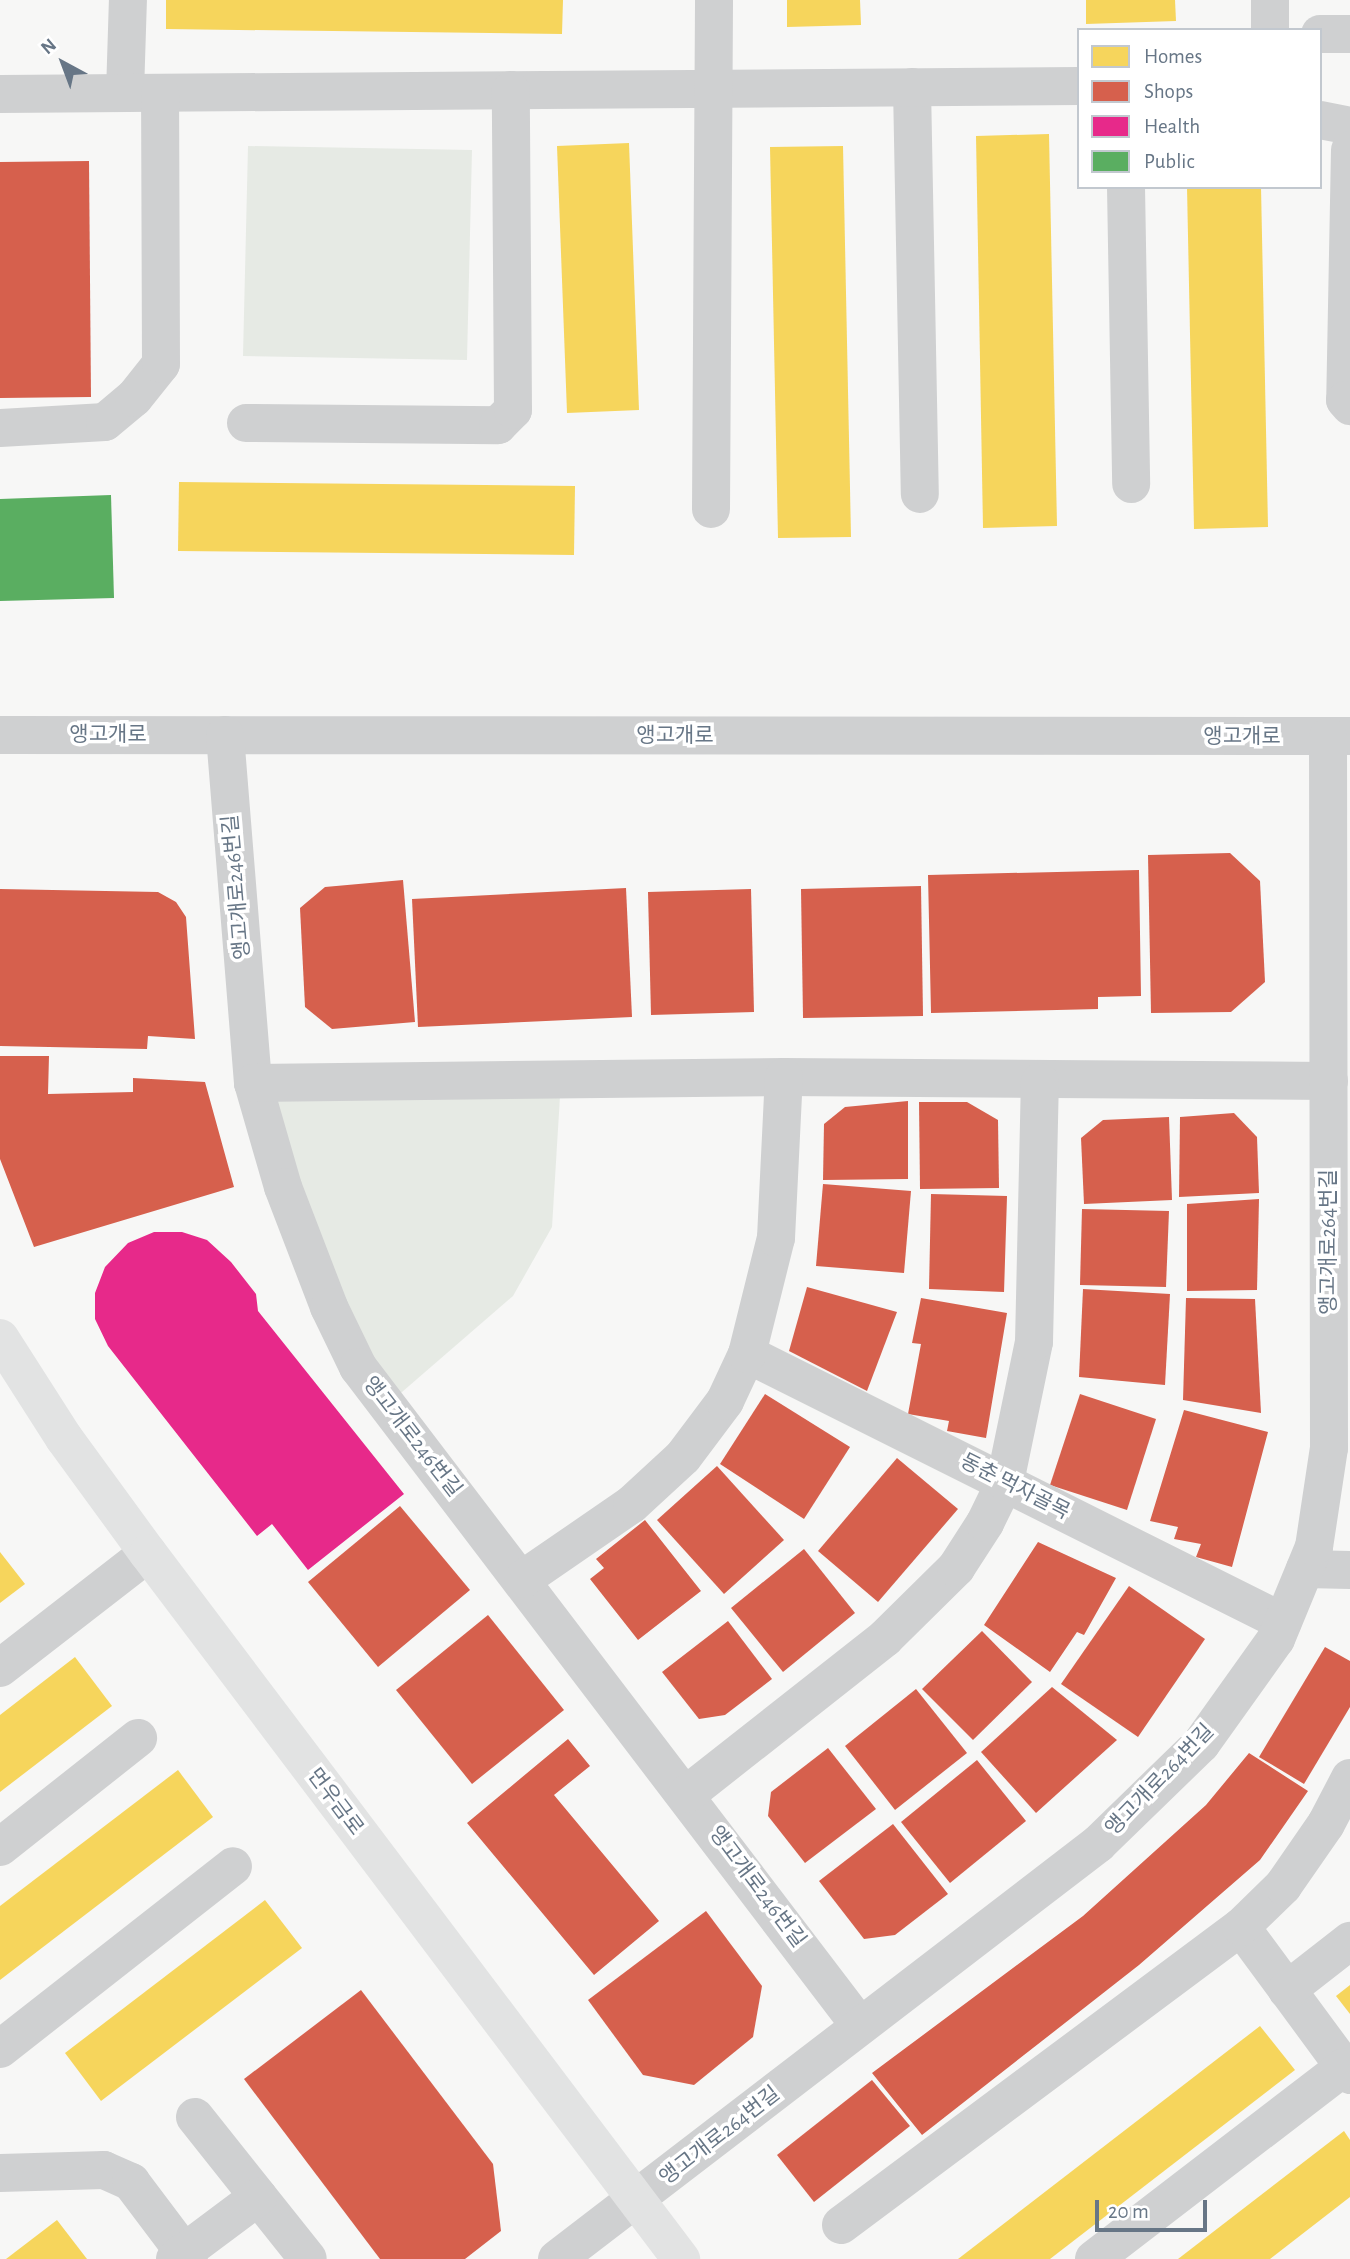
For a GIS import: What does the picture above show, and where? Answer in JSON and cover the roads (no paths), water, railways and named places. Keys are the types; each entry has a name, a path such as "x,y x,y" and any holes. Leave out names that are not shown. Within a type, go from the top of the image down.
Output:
{"main road":[{"name":"먼우금로","path":"0,1338 64,1438 148,1553 681,2259"}],"street":[{"path":"0,428 104,422 134,398 161,364 142,93 128,0"},
{"path":"711,509 714,0"},
{"path":"1322,34 1350,34"},
{"path":"0,94 1077,86"},
{"path":"912,88 920,494"},
{"path":"246,423 498,425 513,410 511,90"},
{"path":"1322,120 1350,126"},
{"path":"1350,150 1345,400 1350,405"},
{"path":"1126,189 1130,484"},
{"name":"앵고개로","path":"0,735 1339,737"},
{"name":"앵고개로246번길","path":"225,736 253,1083 284,1187 329,1307 358,1367 687,1794 860,2026"},
{"name":"앵고개로264번길","path":"557,2259 636,2202 1098,1844 1201,1744 1276,1639 1314,1547 1329,1448 1329,1081 1339,737"},
{"path":"253,1083 785,1077 1040,1082 1329,1081"},
{"path":"523,1579 632,1504 683,1457 725,1401 747,1354 776,1238 785,1077"},
{"path":"687,1794 885,1638 926,1599 956,1568 1005,1482 1034,1342 1040,1082"},
{"name":"동춘 먹자골목","path":"747,1354 1283,1622"},
{"path":"0,1668 148,1553"},
{"path":"1305,1569 1350,1570"},
{"path":"0,1847 138,1738"},
{"path":"841,2225 1241,1927 1283,1885 1326,1824 1350,1778"},
{"path":"0,2049 233,1866"},
{"path":"1094,2259 1347,2071 1241,1927"},
{"path":"1287,1990 1350,1941"},
{"path":"194,2117 308,2259"},
{"path":"0,2173 104,2170 131,2182 183,2257 258,2197"}]}
